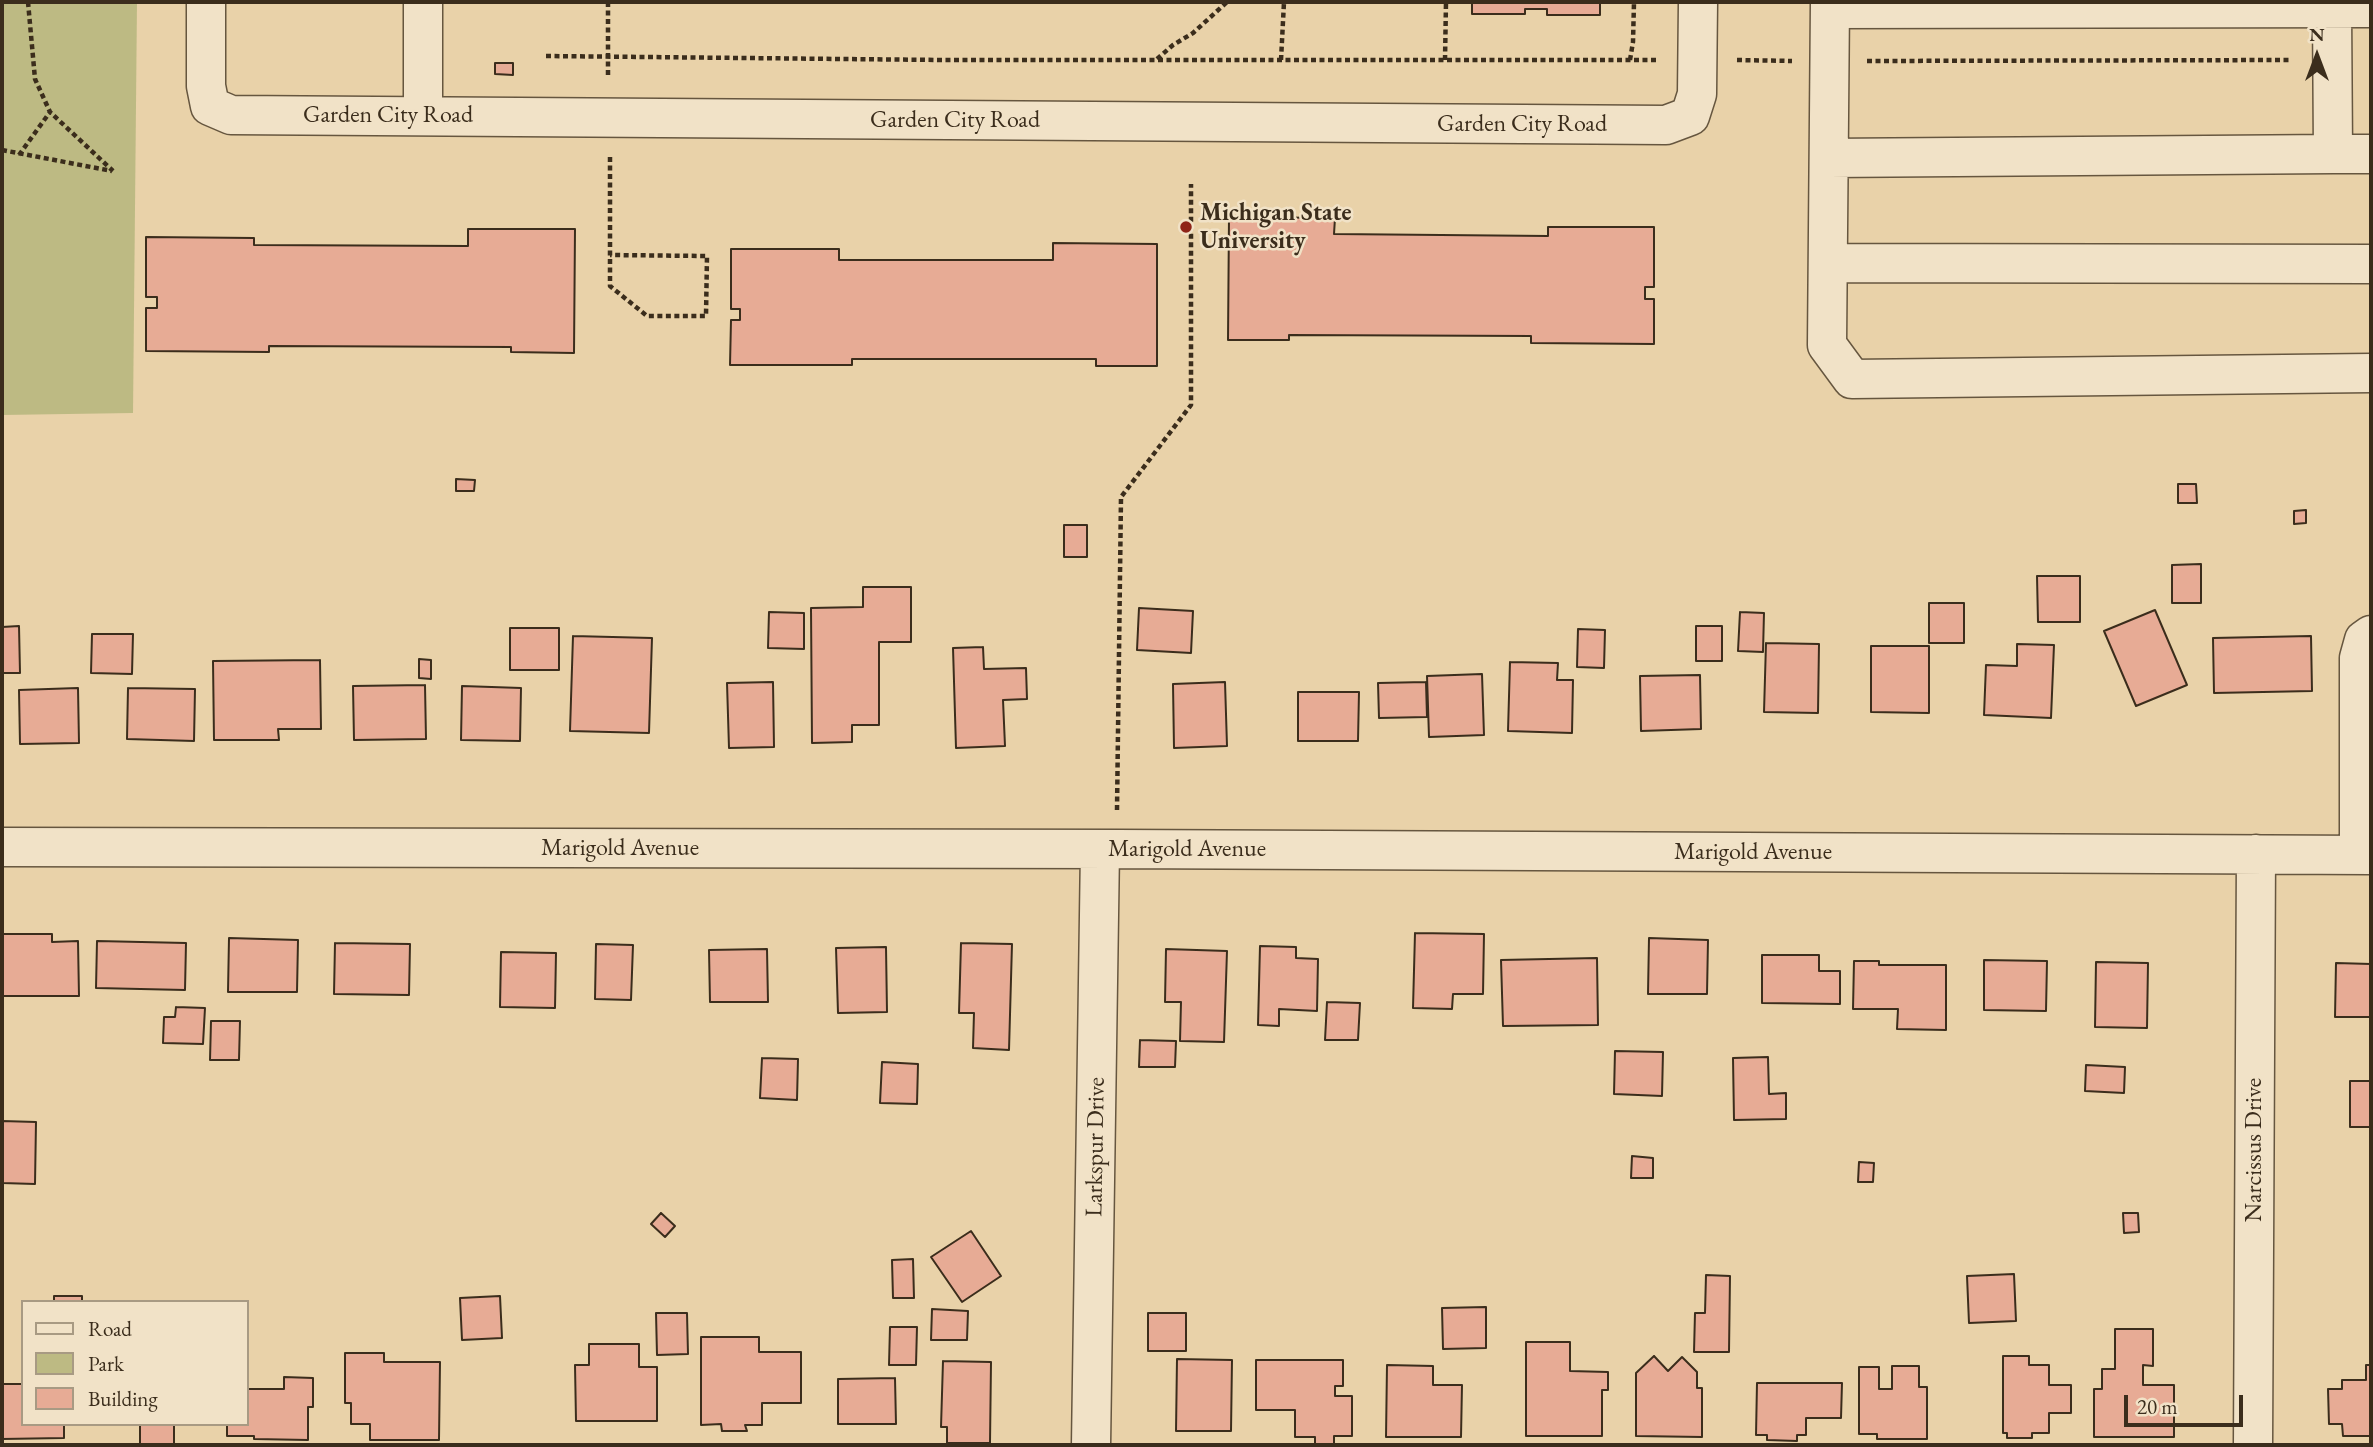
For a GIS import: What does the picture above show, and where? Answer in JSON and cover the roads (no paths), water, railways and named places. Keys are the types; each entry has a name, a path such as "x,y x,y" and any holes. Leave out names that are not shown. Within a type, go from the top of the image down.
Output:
{"street":[{"name":"Garden City Road","path":"206,2 206,86 210,106 231,115 1666,125 1690,116 1697,94 1698,2"},
{"path":"424,2 424,115"},
{"path":"2371,8 1830,6 1827,345 1852,379 2371,373"},
{"path":"2332,8 2333,154"},
{"path":"1829,158 2371,154"},
{"path":"1828,263 2371,264"},
{"path":"2365,855 2359,658 2364,640 2371,635"},
{"name":"Marigold Avenue","path":"2,847 2365,855"},
{"name":"Larkspur Drive","path":"1091,1445 1108,849"},
{"name":"Narcissus Drive","path":"2252,1445 2256,854"}],"place":[{"name":"Michigan State University","path":"1186,227"}]}
